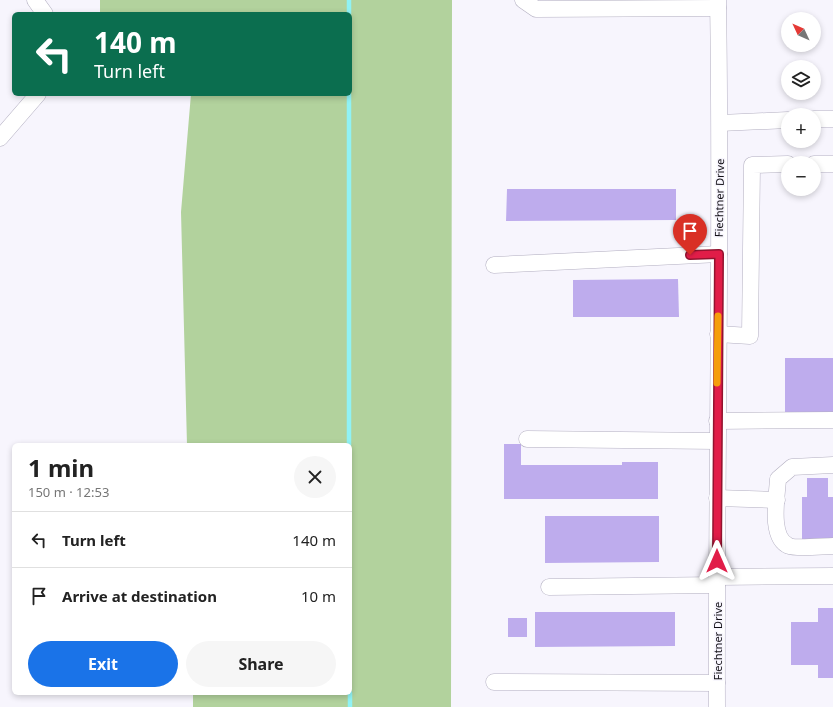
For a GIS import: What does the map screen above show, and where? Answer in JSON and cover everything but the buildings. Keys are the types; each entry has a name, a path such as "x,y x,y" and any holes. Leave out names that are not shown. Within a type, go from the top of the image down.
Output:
{"street":[{"path":"35,0 44,12"},
{"path":"523,0 536,9 718,4"},
{"name":"Fiechtner Drive","path":"717,707 717,421 720,123 718,4"},
{"path":"0,138 36,96"},
{"path":"821,119 833,119"},
{"path":"720,123 781,120"},
{"path":"718,334 750,336 752,165 781,164"},
{"path":"821,164 833,164"},
{"path":"494,265 719,254"},
{"path":"717,421 833,420"},
{"path":"527,439 717,441"},
{"path":"833,465 792,467 778,479 776,530 779,538 790,546 833,546"},
{"path":"717,498 777,500"},
{"path":"549,587 833,576"},
{"path":"494,682 717,682"}],"green space":[{"path":"100,0 452,0 451,707 193,707 193,695 352,695 352,443 187,443 181,212 191,96 352,96 352,12 100,12"}],"waterway":[{"path":"349,0 349,12"},
{"path":"349,96 349,443"},
{"path":"350,695 350,707"}],"slow traffic":[{"path":"717,383 718,316"}],"route":[{"path":"690,255 719,254 717,561"}]}
